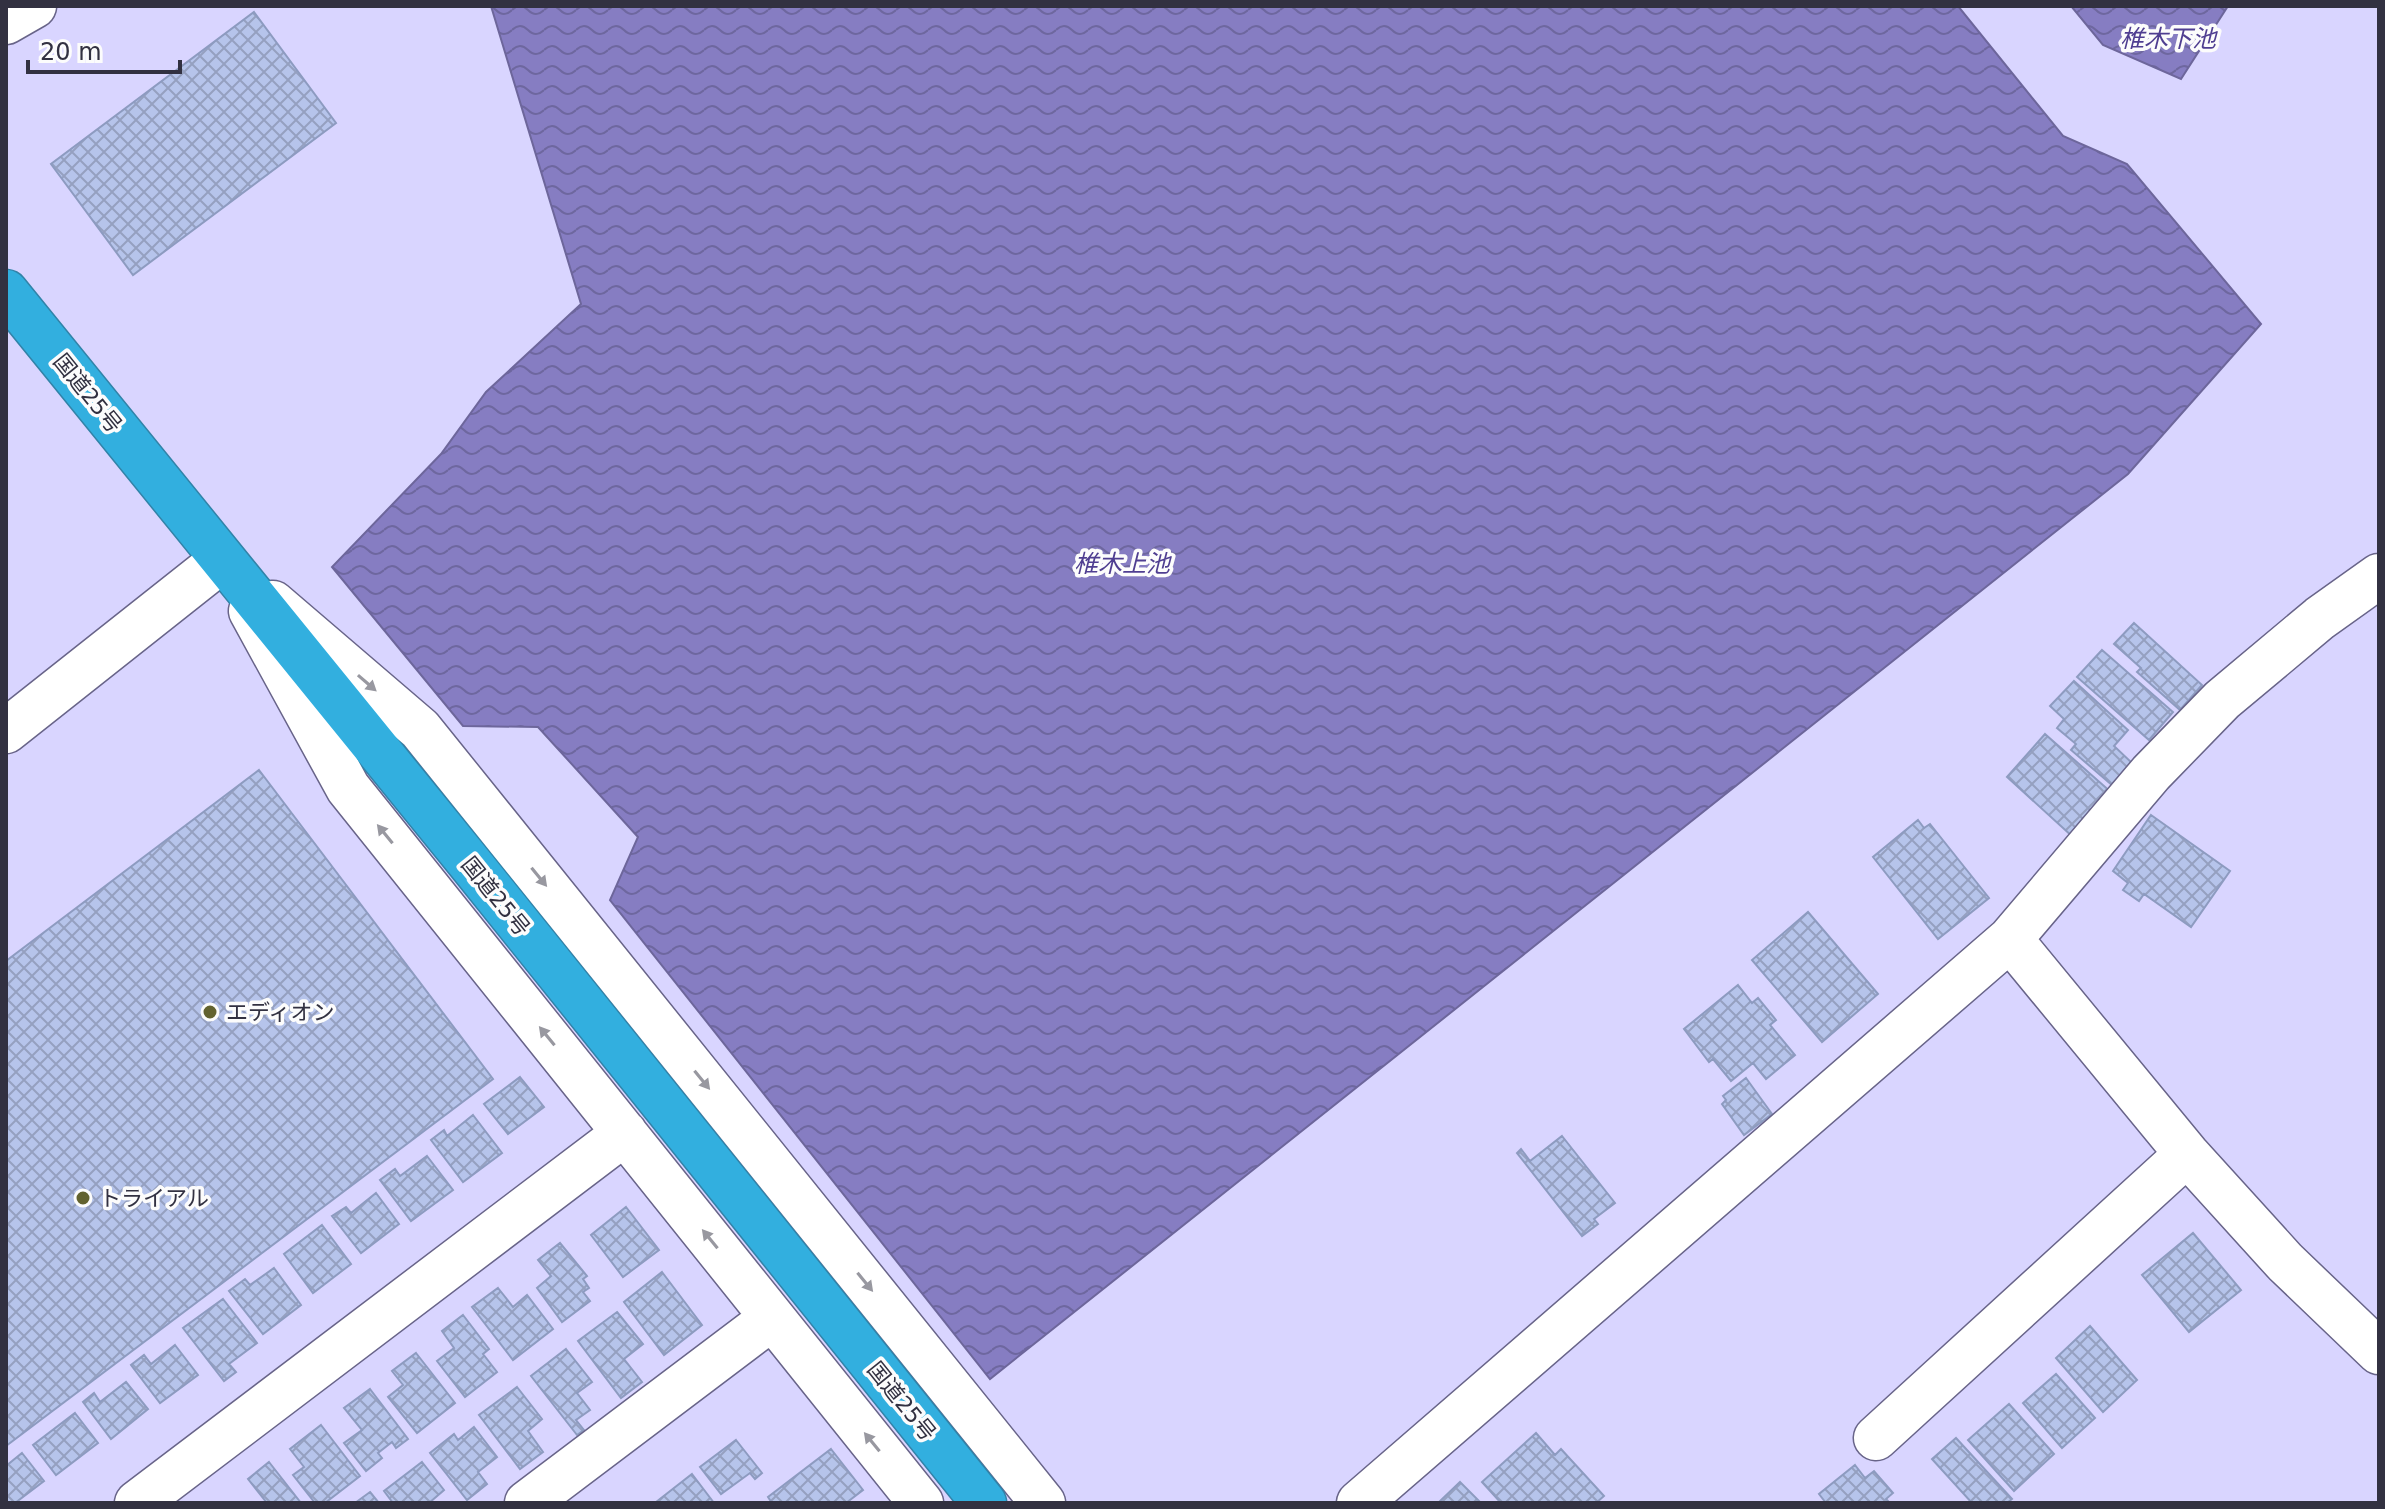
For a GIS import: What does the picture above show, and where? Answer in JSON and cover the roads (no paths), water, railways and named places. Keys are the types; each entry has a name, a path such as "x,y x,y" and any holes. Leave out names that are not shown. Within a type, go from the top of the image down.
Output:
{"highway":[{"name":"国道25号","path":"6,292 984,1503"}],"street":[{"path":"6,22 34,6"},
{"path":"6,731 222,560"},
{"path":"222,560 348,788 921,1503"},
{"path":"222,560 420,729 1043,1503"},
{"path":"1359,1503 2010,939 2151,773 2222,700 2320,618 2379,576"},
{"path":"2010,939 2187,1154 2285,1262 2379,1352"},
{"path":"137,1503 625,1133"},
{"path":"1876,1438 2187,1154"},
{"path":"527,1503 772,1318"}],"water":[{"name":"椎木上池","path":"491,6 1958,6 2063,136 2127,164 2261,324 2128,474 990,1379 610,900 638,837 538,727 463,726 332,567 441,454 486,392 581,304"},
{"name":"椎木下池","path":"2071,6 2228,6 2181,79 2103,45"}],"place":[{"name":"エディオン","path":"210,1012"},
{"name":"トライアル","path":"83,1198"}]}
